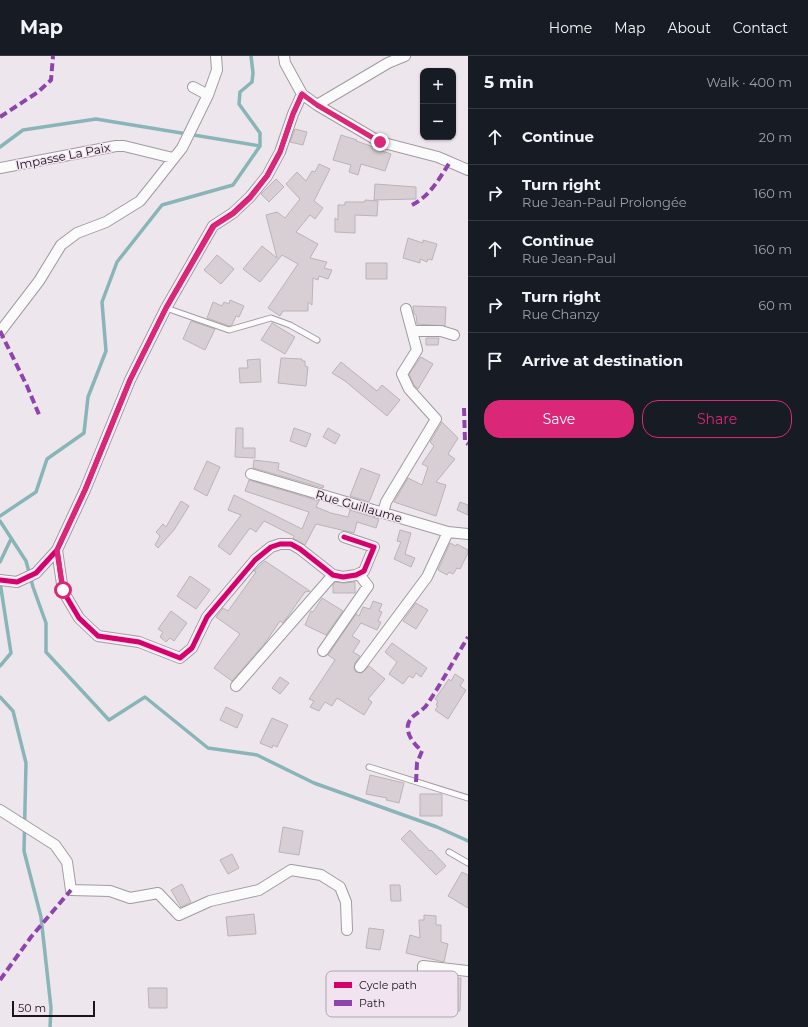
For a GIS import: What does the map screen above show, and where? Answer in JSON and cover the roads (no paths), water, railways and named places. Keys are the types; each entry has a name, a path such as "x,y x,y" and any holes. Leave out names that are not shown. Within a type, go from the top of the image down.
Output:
{"street":[{"path":"0,332 39,281 61,246 77,233 106,222 140,201 182,148 208,95 217,70 216,56"},
{"path":"284,56 285,63 302,94 317,105 380,142 438,157 468,170"},
{"path":"317,105 388,63 405,56"},
{"path":"193,87 208,95"},
{"path":"0,580 17,582 36,573 57,550 85,490 130,380 166,308 214,226 233,214 250,198 267,176 280,152 293,114 302,94"},
{"name":"Impasse La Paix","path":"0,168 116,146 124,146 173,158"},
{"path":"383,513 386,502 436,419 409,389 402,374 417,350 406,309"},
{"path":"412,331 441,331 454,335"},
{"name":"Rue Guillaume","path":"251,474 448,532 468,534"},
{"path":"360,667 427,577 448,532"},
{"path":"57,550 63,590 79,618 98,636 139,642 180,658 192,648 207,617 255,560 271,547 280,544 291,544 300,549 333,575 343,578 359,574 364,571 374,547 344,537"},
{"path":"323,651 368,586 359,574"},
{"path":"236,686 333,575"},
{"path":"0,810 55,845 67,862 71,890 110,891 130,898 158,893 179,915 210,901 259,890 291,870 321,875 340,887 346,902 347,930"},
{"path":"423,971 423,966 468,970"}],"lane":[{"path":"166,308 229,330 271,318 290,325 317,340"},
{"path":"369,767 468,798"},
{"path":"449,852 468,863"}],"waterway":[{"path":"0,516 36,492 47,459 84,433 88,397 106,351 102,302 117,262 162,205 233,185 260,146 260,133 239,104 240,92 252,82 253,73 251,56"},
{"path":"0,147 23,130 96,119 260,146"},
{"path":"0,521 26,561 33,587 46,623 46,652 109,720 145,697 208,748 257,755 314,783 437,827 468,841"},
{"path":"0,562 11,539"},
{"path":"0,582 11,653 0,666"},
{"path":"0,697 13,711 26,763 24,851 41,917 51,1008 50,1027"}]}
